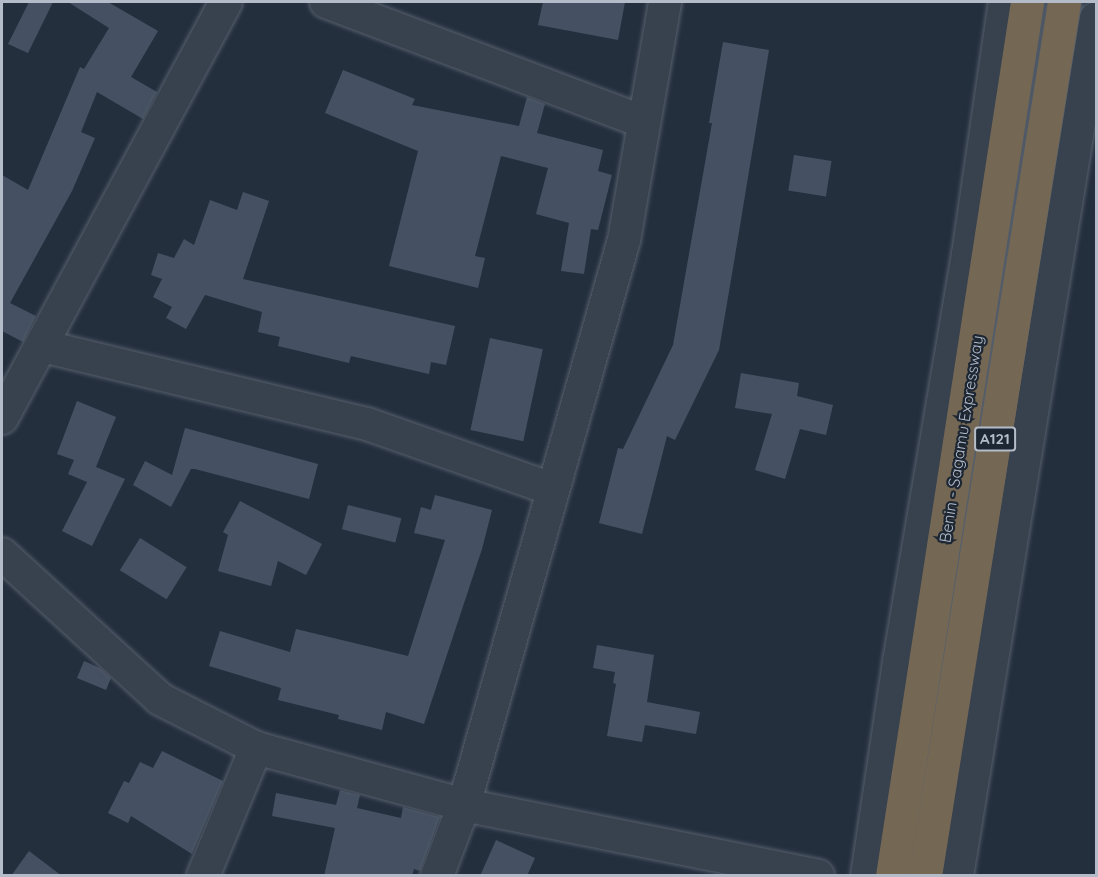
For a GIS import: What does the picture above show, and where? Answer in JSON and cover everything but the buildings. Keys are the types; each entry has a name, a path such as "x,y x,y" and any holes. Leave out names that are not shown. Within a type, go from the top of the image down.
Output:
{"highway":[{"name":"Benin - Sagamu Expressway","path":"892,876 1027,2"},
{"name":"A121","path":"925,876 1064,2"}],"street":[{"path":"2,418 226,2"},
{"path":"326,2 644,122"},
{"path":"437,876 464,805 624,240 665,2"},
{"path":"867,876 968,255 1005,2"},
{"path":"957,876 1096,18"},
{"path":"42,346 367,424 552,489"},
{"path":"2,554 160,699 256,748 688,863 818,876"},
{"path":"203,876 256,748"}]}
